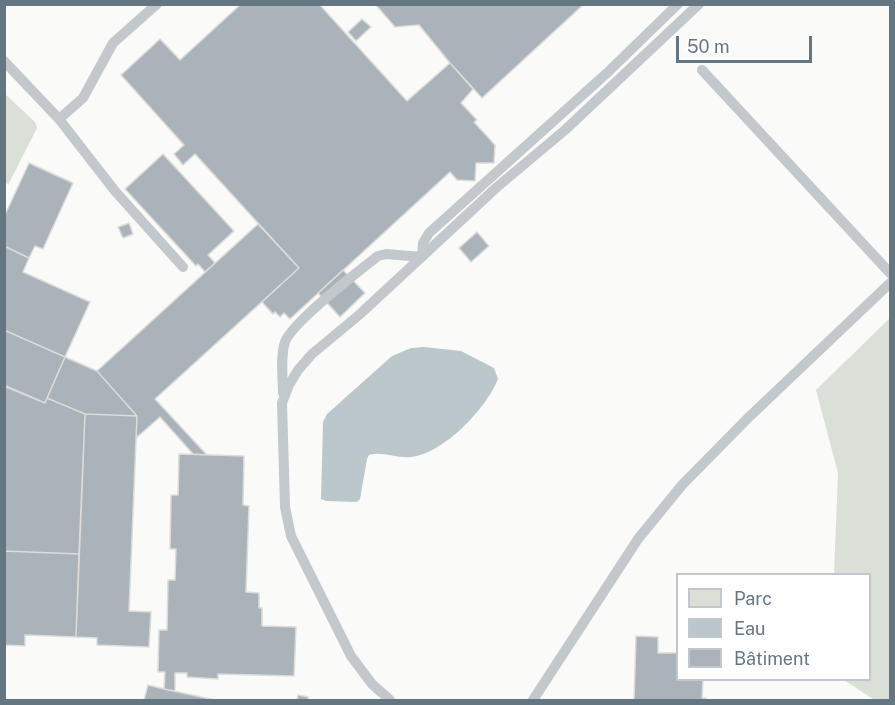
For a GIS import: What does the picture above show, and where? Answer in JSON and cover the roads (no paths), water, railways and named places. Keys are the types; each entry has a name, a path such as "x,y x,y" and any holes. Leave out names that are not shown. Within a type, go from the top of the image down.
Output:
{"lane":[{"path":"59,119 83,98 113,43 157,4"},
{"path":"422,257 423,243 429,233 607,73 678,4"},
{"path":"282,403 298,370 312,354 565,130 699,4"},
{"path":"4,61 59,119 115,191 183,267"},
{"path":"702,70 891,273"},
{"path":"390,700 372,684 351,656 291,536 285,507 282,403 284,345 289,333 378,256 386,254 422,257"},
{"path":"533,700 638,539 681,484 891,283"}],"water":[{"path":"411,348 461,351 494,368 498,379 484,403 474,416 449,439 423,454 411,457 369,455 360,499 357,502 321,499 323,422 327,414 392,356"}]}
